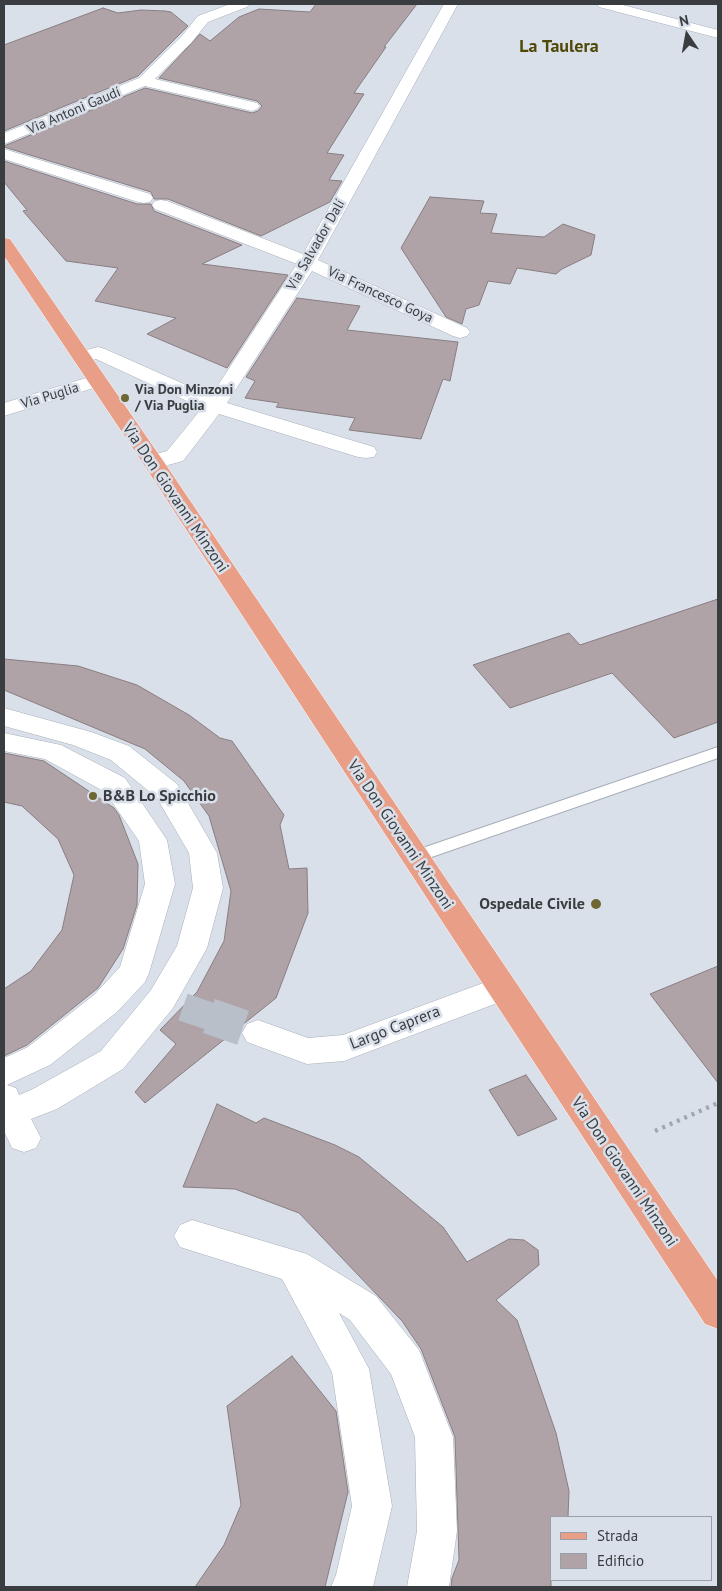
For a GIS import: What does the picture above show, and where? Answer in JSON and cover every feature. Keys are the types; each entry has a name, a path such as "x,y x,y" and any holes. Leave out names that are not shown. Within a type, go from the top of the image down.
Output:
{"main road":[{"name":"Via Don Giovanni Minzoni","path":"4,243 82,357 96,381 153,462 718,1312"}],"street":[{"name":"Via Antoni Gaudí","path":"4,139 144,81 186,40 203,19 242,4"},
{"name":"Via Salvador Dalí","path":"153,462 175,456 216,406 308,262 451,4"},
{"path":"604,4 718,34"},
{"path":"144,81 252,106"},
{"name":"Via Francesco Goya","path":"4,154 153,201 308,262 460,332"},
{"path":"82,357 98,353 216,406 366,452"},
{"name":"Via Puglia","path":"4,410 96,381"},
{"path":"4,717 82,738 120,753 167,791 203,853 208,888 192,948 172,1003 112,1060 13,1116"},
{"path":"4,742 52,751 115,785 153,840 160,884 134,973 106,1003 40,1056 4,1074"},
{"path":"124,984 172,1003"},
{"name":"Largo Caprera","path":"258,1033 308,1051 344,1048 502,988"},
{"path":"192,1236 294,1266 363,1308 406,1363 434,1437 437,1531 428,1587"},
{"path":"294,1266 350,1368 372,1506 356,1579 352,1587"}],"lane":[{"path":"414,857 718,752"}],"path":[{"path":"655,1131 718,1103"}],"building":[{"path":"316,4 417,4 384,47 386,47 354,93 364,94 327,153 344,155 329,180 342,181 330,202 261,236 168,199 154,199 151,192 4,147 145,88 252,113 258,111 262,106 257,101 159,78 200,34 210,41 239,17 259,9 310,12"},
{"path":"103,8 118,13 141,10 171,12 188,26 138,76 4,131 4,45"},
{"path":"4,161 137,204 151,204 154,211 242,245 202,264 288,275 227,368 147,334 176,318 95,301 118,268 66,261 23,211 27,210 4,182"},
{"path":"430,197 484,201 480,213 497,214 491,233 544,237 563,224 595,235 591,255 562,269 556,274 517,268 510,284 488,281 479,305 466,309 462,324 446,317 401,248"},
{"path":"297,298 360,306 347,330 458,342 450,381 443,379 421,439 349,430 355,418 276,407 279,403 245,398 255,381 246,377"},
{"path":"718,599 718,722 674,738 612,673 510,708 473,665 569,633 580,645"},
{"path":"4,659 78,666 137,685 189,715 220,738 232,741 284,815 280,825 289,869 307,868 308,913 276,998 145,1103 135,1092 176,1044 160,1030 197,992 224,941 231,891 209,816 184,781 145,749 4,690"},
{"path":"4,753 44,761 114,808 119,815 138,864 137,905 123,949 98,988 27,1045 4,1056 4,989 31,971 62,930 74,875 58,839 22,806 4,802"},
{"path":"718,966 718,1083 650,994"},
{"path":"526,1075 557,1119 518,1136 489,1090"},
{"path":"217,1104 256,1123 264,1118 335,1145 359,1157 443,1227 467,1262 509,1239 524,1240 538,1250 539,1265 496,1300 517,1320 556,1433 569,1491 568,1516 550,1516 551,1587 451,1587 452,1578 459,1560 455,1437 421,1349 402,1321 299,1213 235,1189 183,1187"},
{"path":"292,1356 336,1411 348,1492 325,1587 195,1587 224,1545 241,1505 227,1406"}],"tunnel":[{"path":"183,1007 212,1017"},
{"path":"209,1016 258,1033"}],"place":[{"name":"Via Don Minzoni / Via Puglia","path":"125,398"},
{"name":"B&B Lo Spicchio","path":"93,796"},
{"name":"Ospedale Civile","path":"596,904"}],"district":[{"name":"La Taulera","path":"559,47"}]}
